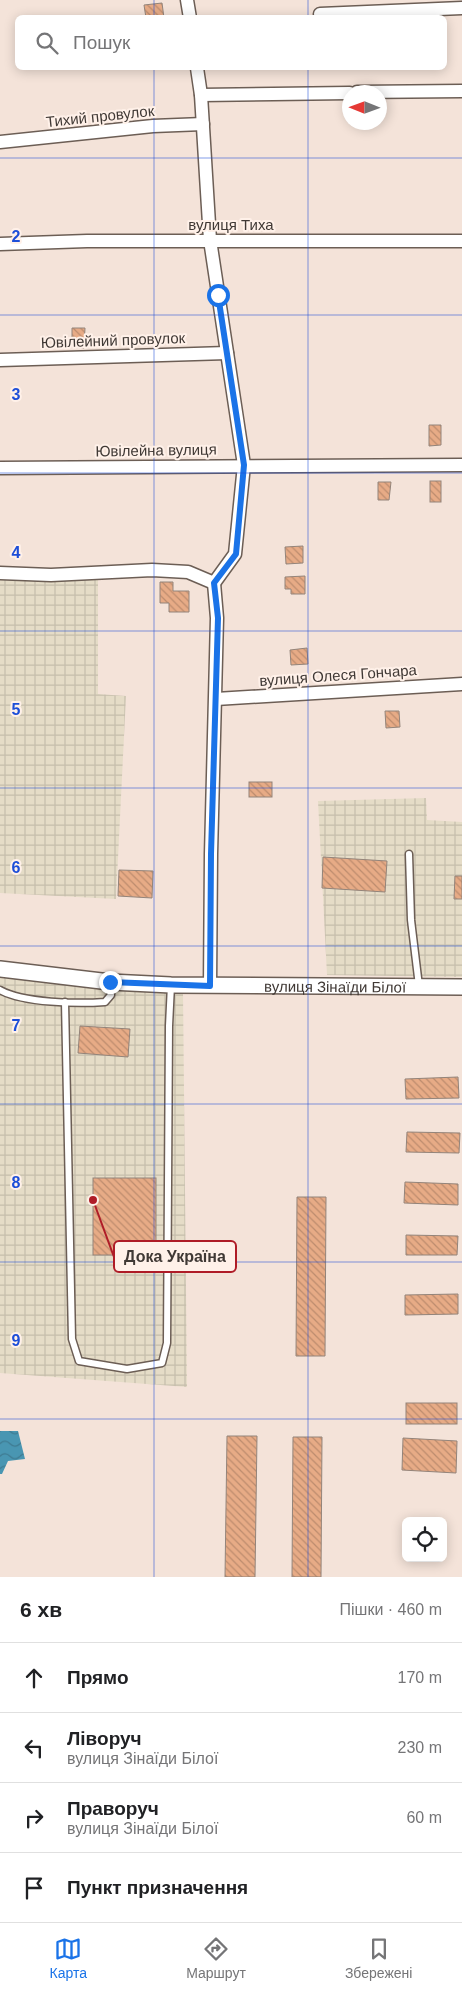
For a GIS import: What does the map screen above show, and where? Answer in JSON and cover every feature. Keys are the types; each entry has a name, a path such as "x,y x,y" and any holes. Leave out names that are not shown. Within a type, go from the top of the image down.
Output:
{"street":[{"path":"187,0 190,15"},
{"path":"320,14 462,8"},
{"path":"197,70 201,95 210,240 244,465 236,554 214,583 218,618 211,854 210,986"},
{"path":"387,92 462,91"},
{"path":"201,95 342,93"},
{"name":"Тихий провулок","path":"0,142 153,126 203,124"},
{"name":"вулиця Тиха","path":"0,244 210,240 462,241"},
{"name":"Ювілейний провулок","path":"0,360 227,353"},
{"name":"Ювілейна вулиця","path":"0,468 462,465"},
{"path":"0,573 51,575 152,570 188,572 214,583"},
{"name":"вулиця Олеся Гончара","path":"216,699 462,684"},
{"name":"вулиця Зінаїди Білої","path":"0,969 110,982 171,985 462,987"}],"lane":[{"path":"409,854 411,920 419,986"},
{"path":"0,990 23,998 84,1004 105,1002 111,995 110,982"},
{"path":"65,1002 72,1339 79,1361 126,1369 162,1363 167,1343 171,985"}],"shaded area":[{"path":"98,579 98,694 126,696 116,899 0,893 0,580"},
{"path":"426,798 427,820 462,822 462,977 327,975 318,801"},
{"path":"0,975 183,992 187,1387 0,1373"}],"water":[{"path":"0,1431 18,1431 25,1459 8,1461 2,1474 0,1474"}],"building":[{"path":"162,3 164,15 146,15 144,5"},
{"path":"72,328 85,328 84,348 72,347"},
{"path":"429,425 441,425 441,445 429,446"},
{"path":"430,481 441,481 441,502 430,502"},
{"path":"378,482 391,482 389,500 378,500"},
{"path":"303,546 303,563 286,564 285,547"},
{"path":"305,576 305,594 291,594 291,589 285,589 285,577"},
{"path":"160,582 173,582 173,591 189,591 189,612 169,612 169,603 160,603"},
{"path":"307,648 308,664 291,665 290,650"},
{"path":"385,711 399,711 400,727 386,728"},
{"path":"249,782 272,782 272,797 249,797"},
{"path":"323,857 387,861 385,892 322,888"},
{"path":"119,870 153,871 152,898 118,896"},
{"path":"455,876 462,876 462,899 454,899"},
{"path":"80,1026 130,1029 128,1057 78,1053"},
{"path":"458,1077 459,1098 406,1099 405,1079"},
{"path":"407,1132 460,1133 459,1153 406,1152"},
{"path":"93,1178 156,1178 156,1255 93,1255"},
{"path":"405,1182 458,1184 458,1205 404,1203"},
{"path":"297,1197 326,1197 325,1356 296,1356"},
{"path":"406,1235 458,1236 457,1255 406,1255"},
{"path":"458,1294 458,1314 405,1315 405,1295"},
{"path":"406,1403 457,1403 457,1424 406,1424"},
{"path":"227,1436 257,1436 255,1577 225,1577"},
{"path":"293,1437 322,1437 321,1577 292,1577"},
{"path":"403,1438 457,1441 456,1473 402,1470"}],"place":[{"name":"Дока Україна","path":"93,1200"}],"route":[{"path":"110,982 210,986 211,854 218,618 214,583 236,554 244,465 218,295"}]}
